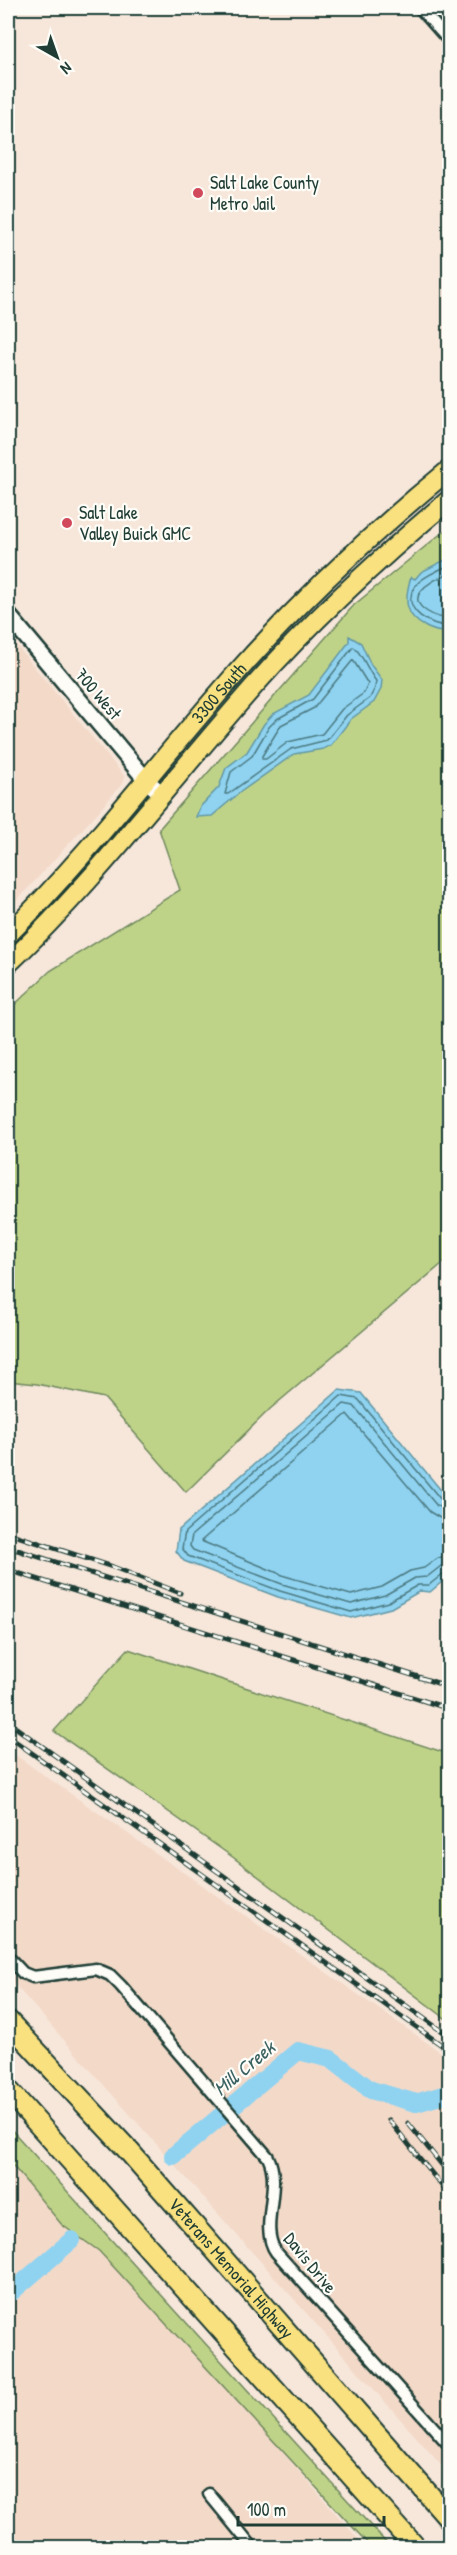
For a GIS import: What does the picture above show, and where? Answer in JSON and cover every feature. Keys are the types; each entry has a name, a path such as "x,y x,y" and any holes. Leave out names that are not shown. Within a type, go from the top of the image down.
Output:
{"highway":[{"path":"8,2009 128,2149"},
{"name":"Veterans Memorial Highway","path":"8,2021 128,2149 450,2519"},
{"path":"8,2090 416,2547"},
{"path":"8,2104 91,2185"}],"main road":[{"name":"3300 South","path":"8,935 147,781 227,684 322,580 450,469"},
{"name":"3300 South","path":"8,964 49,924 163,795 256,684 341,594 450,499"}],"street":[{"path":"420,8 450,42"},
{"name":"700 West","path":"8,615 147,781 163,795"},
{"name":"Davis Drive","path":"8,1957 23,1973 33,1977 96,1969 110,1975 268,2157 273,2167 274,2182 269,2238 272,2245 450,2446"},
{"path":"209,2494 253,2547"}],"shaded area":[{"path":"8,635 125,777 123,783 99,811 8,910"},
{"path":"8,1750 449,2058 449,2474 8,1977"},
{"path":"8,2139 79,2218 365,2547 8,2547"}],"green space":[{"path":"449,527 449,1258 270,1409 186,1492 104,1398 37,1384 8,1381 8,1011 50,971 180,890 159,829 354,605"},
{"path":"128,1649 449,1754 449,2021 234,1858 54,1731"},
{"path":"8,2126 390,2547 371,2547 99,2251 62,2225 8,2160"}],"water":[{"path":"449,558 449,632 440,632 426,627 413,618 408,606 407,593 411,577 415,579 421,572"},
{"path":"349,636 361,643 371,665 382,680 381,689 374,702 351,719 331,745 323,749 294,754 239,793 212,816 196,817 200,807 219,787 226,768 247,752 273,714 309,695 349,642"},
{"path":"339,1390 361,1393 449,1500 449,1576 430,1592 420,1591 391,1608 351,1618 278,1597 184,1561 176,1551 179,1530"}],"waterway":[{"name":"Mill Creek","path":"173,2156 298,2051 331,2059 371,2090 416,2103 450,2093"},
{"name":"Mill Creek","path":"8,2295 72,2240"}],"railway":[{"path":"8,1533 113,1567 180,1593"},
{"path":"8,1547 450,1687"},
{"path":"8,1570 450,1709"},
{"path":"8,1722 450,2037"},
{"path":"8,1736 450,2051"},
{"path":"389,2120 450,2196"},
{"path":"408,2123 450,2175"}],"place":[{"name":"Salt Lake County Metro Jail","path":"198,193"},
{"name":"Salt Lake Valley Buick GMC","path":"67,523"}]}
